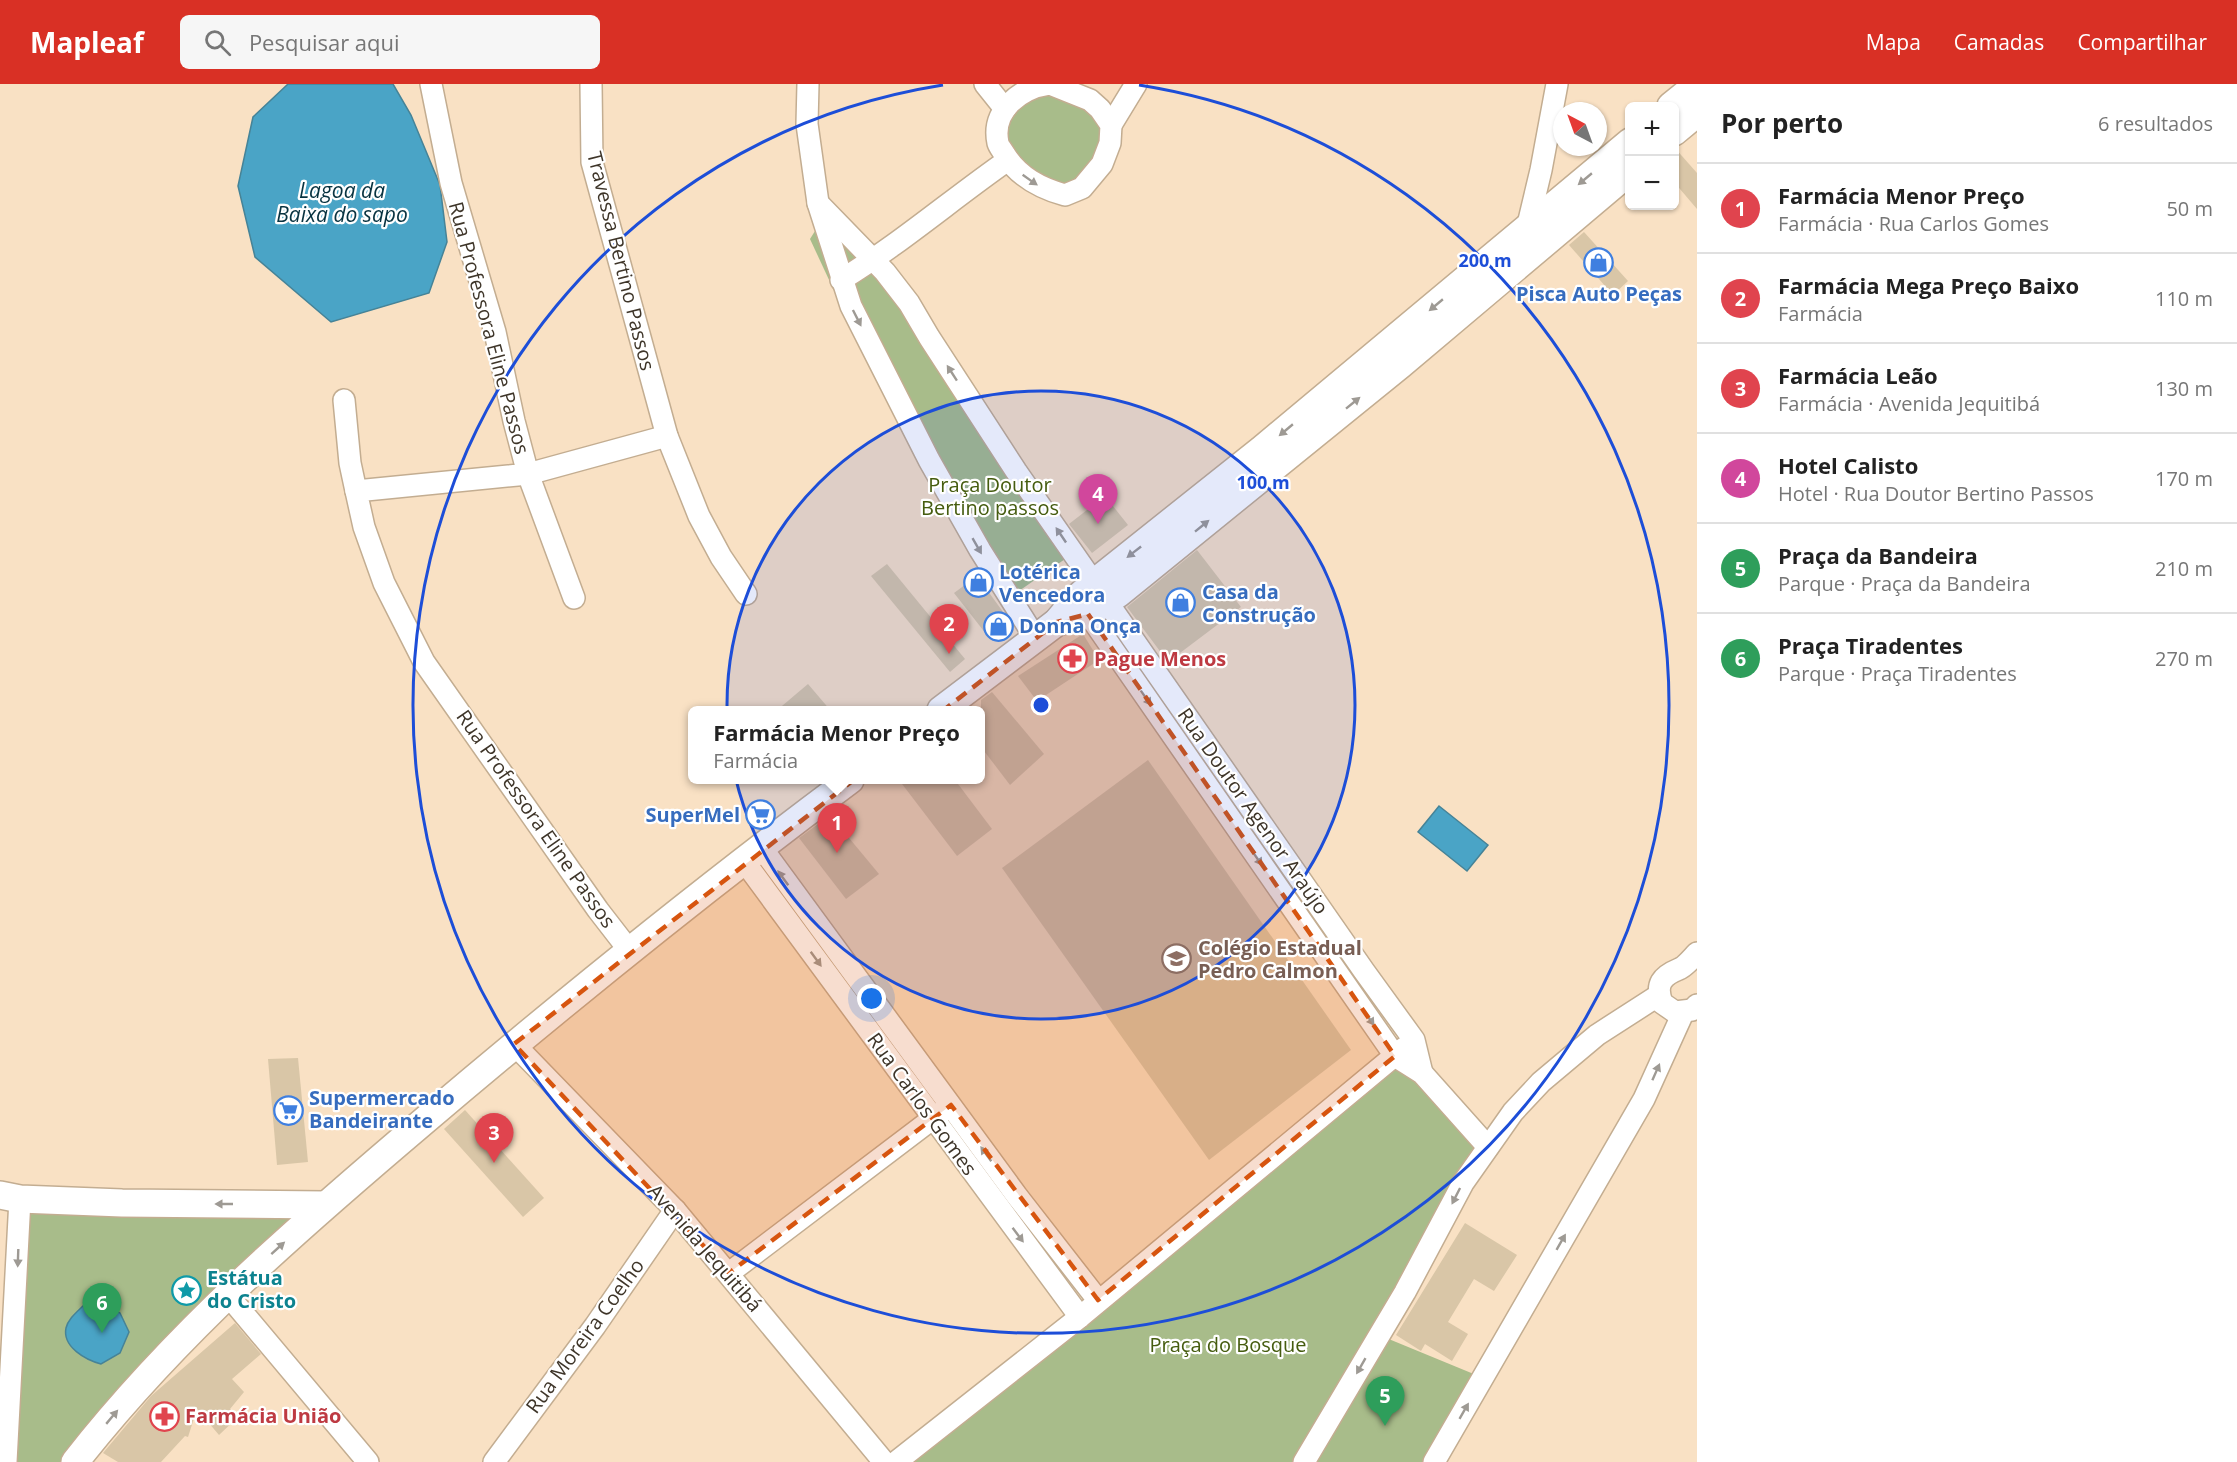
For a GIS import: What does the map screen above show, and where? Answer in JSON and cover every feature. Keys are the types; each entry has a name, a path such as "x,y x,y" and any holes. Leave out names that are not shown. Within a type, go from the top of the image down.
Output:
{"main road":[{"path":"1676,102 1697,85"},
{"path":"1679,128 1697,113"},
{"path":"1566,211 1625,146"},
{"path":"948,706 1057,622 1091,599 1267,459 1566,211 1625,174"},
{"path":"75,1462 168,1353 227,1294 325,1205 514,1044 629,950 845,784"},
{"path":"10,1197 122,1203 325,1205"}],"street":[{"name":"Rua Professora Eline Passos","path":"431,84 451,183 495,332 528,474 356,491 364,527 384,583 424,662 598,910 629,950"},
{"name":"Travessa Bertino Passos","path":"591,84 592,162 667,436 699,516 721,557 746,594"},
{"path":"808,84 807,124 818,203 851,306 929,460 980,550 1036,639"},
{"path":"985,84 1005,109"},
{"path":"1111,125 1100,109 1090,100 1049,84 1033,86 1016,95 1005,109 998,126 998,143 1008,160 1033,183 1065,195 1082,188 1102,164 1110,143 1111,125 1136,84"},
{"path":"1530,241 1557,84"},
{"path":"841,280 874,260 959,193 1008,160"},
{"path":"1541,170 1566,211"},
{"path":"818,203 874,260 909,303 1091,599"},
{"path":"344,400 350,463 356,491"},
{"path":"574,598 528,474 667,436"},
{"name":"Rua Doutor Agenor Araújo","path":"1091,599 1414,1040 1422,1073"},
{"name":"Rua Doutor Agenor Araújo","path":"1091,599 1395,1056 1422,1073 1488,1147"},
{"name":"Rua Carlos Gomes","path":"752,854 807,911 1017,1196 1098,1300"},
{"name":"Rua Carlos Gomes","path":"752,854 789,923 1080,1317"},
{"path":"789,923 807,911"},
{"path":"1692,1010 1675,1012 1668,1009 1662,1003 1659,989 1668,973 1689,973 1697,953"},
{"path":"1304,1462 1410,1282 1463,1183 1513,1112 1540,1082 1596,1035 1659,995"},
{"path":"1434,1462 1644,1099 1692,1010"},
{"path":"896,1462 1080,1317 1414,1040"},
{"name":"Avenida Jequitibá","path":"514,1044 675,1210 884,1462"},
{"path":"729,1274 951,1105"},
{"path":"998,1208 1017,1196"},
{"path":"6,1462 10,1197"},
{"name":"Rua Moreira Coelho","path":"494,1462 595,1326 675,1210"},
{"path":"227,1294 368,1462"}],"highlighted area":[{"path":"1088,614 1395,1056 1098,1300 951,1105 729,1273 514,1044 1057,622"}],"green space":[{"path":"1049,84 1090,100 1107,130 1102,164 1067,194 1006,155 1008,115"},
{"name":"Praça Doutor Bertino passos","path":"827,212 885,272 1068,557 1013,595 837,297 810,239"},
{"name":"Praça do Bosque","path":"1395,1056 1487,1147 1379,1335 1481,1377 1432,1462 896,1462"},
{"path":"21,1200 324,1206 75,1462 7,1462"}],"water":[{"name":"Lagoa da Baixa do sapo","path":"288,84 393,84 411,115 440,185 447,242 429,293 331,322 255,257 238,186 253,117"},
{"path":"1439,806 1488,845 1467,871 1418,832"},
{"path":"103,1304 120,1313 129,1332 120,1353 101,1364 76,1352 71,1347 66,1328 73,1316 84,1305"}],"building":[{"path":"1679,153 1697,173 1697,209 1679,188"},
{"name":"Pisca Auto Peças","path":"1584,232 1628,281 1613,295 1569,245"},
{"path":"1105,496 1128,525 1092,553 1069,524"},
{"name":"Casa da Construção","path":"1197,550 1241,607 1168,662 1127,607"},
{"path":"887,564 965,659 950,672 871,576"},
{"path":"977,576 1011,623 990,639 954,593"},
{"path":"1083,634 1099,660 1037,701 1018,676"},
{"path":"808,684 827,706 782,706"},
{"path":"992,692 1044,754 1010,785 985,752 985,706 981,706 981,700"},
{"name":"Colégio Estadual Pedro Calmon","path":"1148,760 1351,1050 1209,1160 1002,868"},
{"path":"902,784 958,784 992,829 957,856"},
{"path":"830,815 879,874 846,899 799,838"},
{"name":"Supermercado Bandeirante","path":"298,1058 308,1162 277,1165 268,1059"},
{"path":"465,1110 544,1198 523,1217 444,1129"},
{"path":"1465,1223 1517,1255 1494,1291 1474,1279 1448,1322 1468,1334 1452,1361 1425,1344 1421,1351 1396,1335"},
{"path":"235,1323 261,1354 232,1379 244,1392 230,1409 238,1417 219,1435 197,1409 188,1437 185,1436 161,1462 118,1462 103,1453 151,1396"}],"place":[{"name":"Pisca Auto Peças","path":"1599,263"},
{"name":"Hotel Calisto","path":"1098,524"},
{"name":"Lotérica Vencedora","path":"978,583"},
{"name":"Casa da Construção","path":"1181,603"},
{"name":"Donna Onça","path":"998,626"},
{"name":"Farmácia Mega Preço Baixo","path":"949,654"},
{"name":"Pague Menos","path":"1073,659"},
{"name":"SuperMel","path":"761,815"},
{"name":"Farmácia Menor Preço","path":"837,853"},
{"name":"Colégio Estadual Pedro Calmon","path":"1177,959"},
{"name":"Supermercado Bandeirante","path":"288,1110"},
{"name":"Farmácia Leão","path":"494,1163"},
{"name":"Estátua do Cristo","path":"186,1290"},
{"name":"Praça Tiradentes","path":"102,1333"},
{"name":"Farmácia União","path":"164,1416"},
{"name":"Praça da Bandeira","path":"1385,1426"}]}
